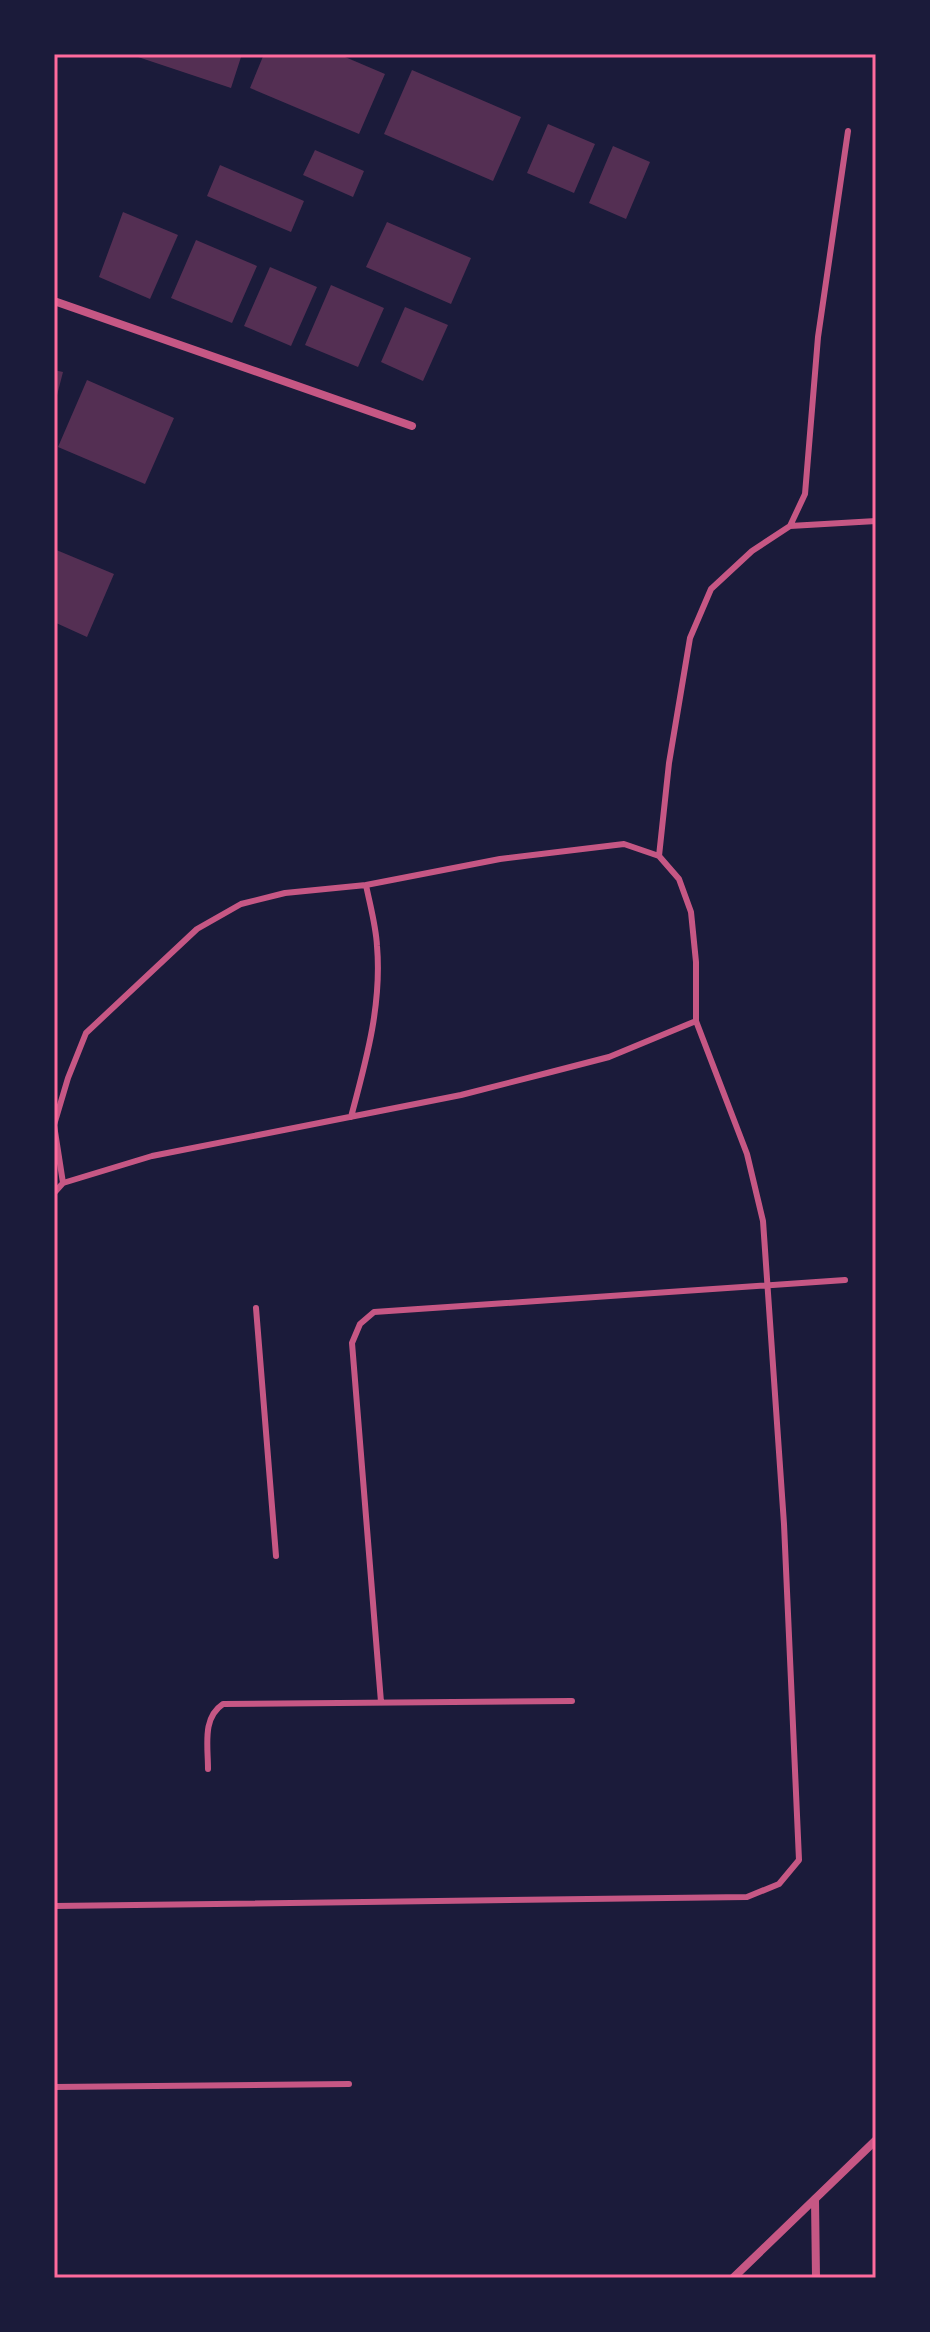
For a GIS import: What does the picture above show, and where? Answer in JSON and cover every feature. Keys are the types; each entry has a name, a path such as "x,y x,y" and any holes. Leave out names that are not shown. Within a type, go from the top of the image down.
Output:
{"street":[{"path":"54,301 412,426"},
{"path":"733,2278 876,2140"},
{"path":"815,2199 816,2278"}],"lane":[{"path":"790,526 805,494 818,337 848,131"},
{"path":"659,856 669,763 690,638 711,589 752,551 790,526 876,521"},
{"path":"54,1906 747,1897 779,1884 799,1860 784,1524 763,1221 747,1154 696,1021 696,962 691,912 679,879 659,856 624,844 500,859 366,885 285,893 241,904 197,929 86,1033 54,1125 63,1183"},
{"path":"351,1117 370,1047 376,1002 377,946 366,885"},
{"path":"54,1193 63,1183 152,1156 461,1095 609,1057 696,1021"},
{"path":"381,1702 352,1343 360,1324 374,1312 845,1280"},
{"path":"256,1308 276,1556"},
{"path":"208,1769 208,1723 212,1711 223,1704 572,1701"},
{"path":"54,2087 349,2084"}],"building":[{"path":"129,54 242,54 231,88"},
{"path":"264,54 338,54 385,74 359,134 250,88"},
{"path":"412,70 521,117 493,181 384,134"},
{"path":"548,124 595,144 574,193 527,173"},
{"path":"613,146 650,162 626,219 589,203"},
{"path":"315,150 364,171 353,197 303,175"},
{"path":"220,165 304,201 291,232 207,196"},
{"path":"123,212 178,235 150,299 99,277"},
{"path":"387,222 471,258 451,304 366,267"},
{"path":"196,240 257,266 232,323 171,298"},
{"path":"270,267 317,287 291,346 244,326"},
{"path":"331,285 384,308 358,367 305,345"},
{"path":"405,307 448,325 423,381 381,362"},
{"path":"54,370 63,372 55,403 54,403"},
{"path":"87,380 174,418 145,484 58,447"},
{"path":"54,549 114,574 87,637 54,622"}]}
